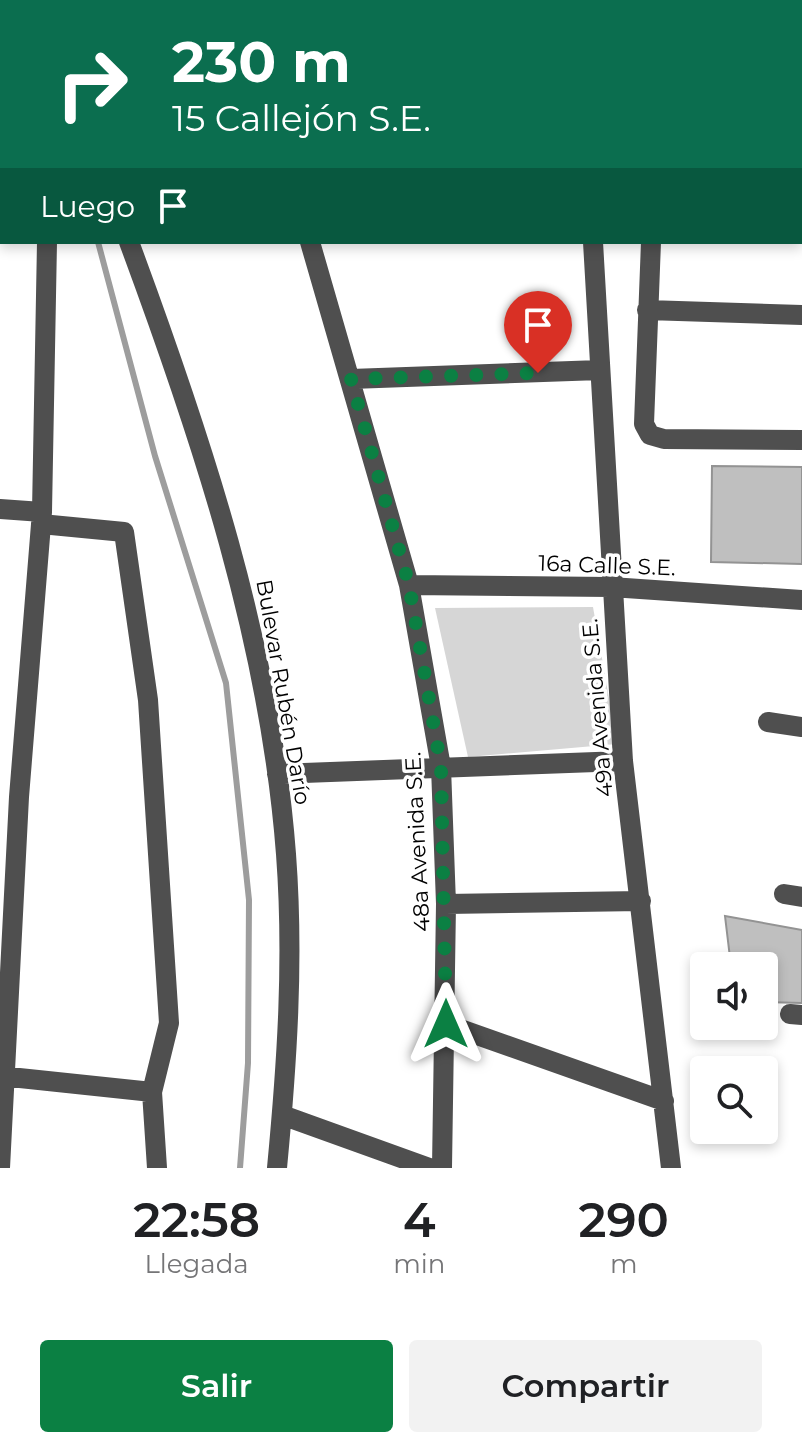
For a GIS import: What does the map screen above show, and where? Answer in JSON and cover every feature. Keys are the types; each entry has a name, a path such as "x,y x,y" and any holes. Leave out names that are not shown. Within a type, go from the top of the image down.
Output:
{"street":[{"path":"0,1168 10,796 41,518 47,244"},
{"name":"Bulevar Rubén Darío","path":"130,244 170,351 235,561 277,774 286,854 291,959 277,1168"},
{"name":"48a Avenida S.E.","path":"311,244 409,585 441,767 446,904 442,1168"},
{"name":"49a Avenida S.E.","path":"593,244 623,761 671,1168"},
{"path":"651,244 644,424 650,435 664,439 802,440"},
{"path":"647,310 802,315"},
{"path":"351,379 600,370"},
{"path":"0,509 124,532 148,700 169,1023 152,1092 157,1168"},
{"name":"16a Calle S.E.","path":"409,585 611,587 802,600"},
{"path":"768,722 802,727"},
{"path":"277,774 623,761"},
{"path":"446,904 641,901"},
{"path":"446,1024 664,1101"},
{"path":"3,1076 152,1092"},
{"path":"282,1115 429,1168"}],"shaded area":[{"path":"593,607 617,744 468,757 435,608"}],"building":[{"path":"712,466 802,467 802,564 711,562"},
{"path":"725,916 802,930 802,1003 778,1002 778,952 729,952"}],"waterway":[{"path":"99,244 155,456 226,683 249,900 248,1063 240,1168"}],"route":[{"path":"446,1024 441,767 409,585 351,379 538,373"}]}
